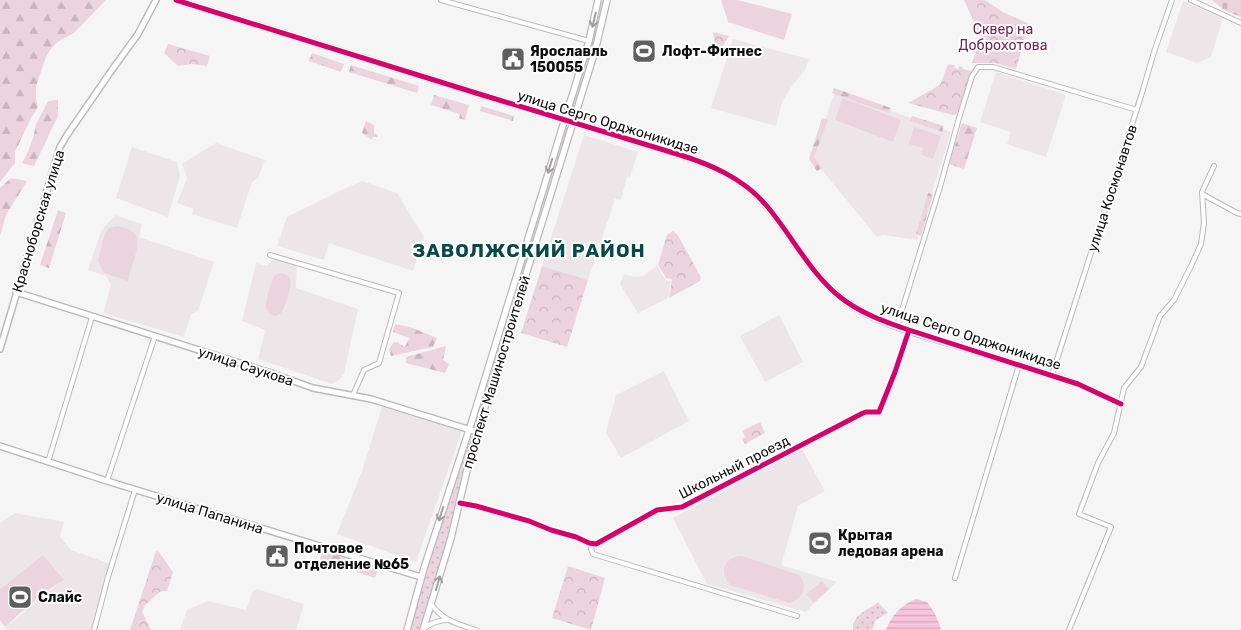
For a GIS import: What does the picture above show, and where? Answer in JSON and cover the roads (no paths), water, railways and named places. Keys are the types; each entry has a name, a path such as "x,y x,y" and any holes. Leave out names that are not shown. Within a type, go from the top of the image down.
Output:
{"main road":[{"name":"проспект Машиностроителей","path":"406,629 565,119 589,40 598,0"},
{"name":"проспект Машиностроителей","path":"423,630 451,538 477,432 598,41 607,0"},
{"path":"456,468 466,472"}],"street":[{"name":"Красноборская улица","path":"0,349 60,147 138,34 156,0"},
{"name":"улица Серго Орджоникидзе","path":"176,0 687,157 715,168 749,188 765,204 811,265 836,293 861,311 909,330 1075,383 1121,404"},
{"path":"441,0 589,40"},
{"name":"улица Космонавтов","path":"1052,375 1172,0"},
{"path":"1191,0 1241,23"},
{"path":"898,326 972,76 978,68 993,67 1137,110"},
{"path":"1069,630 1111,527 1079,514 1098,463 1114,433 1124,388 1141,367 1160,316 1174,300 1201,244 1204,223 1202,192 1214,166"},
{"path":"1202,194 1241,214"},
{"path":"270,255 399,293 380,363 364,370 353,395"},
{"name":"улица Саукова","path":"16,292 313,388 371,399 477,432"},
{"path":"48,462 92,316"},
{"name":"Школьный проезд","path":"593,544 657,510 682,507 863,413 879,412 909,330"},
{"path":"106,481 155,336"},
{"path":"955,578 1018,365"},
{"name":"улица Папанина","path":"0,446 106,481 422,577"},
{"path":"94,630 135,490"},
{"path":"460,503 529,521 576,537 593,544 591,549 593,554 797,616"},
{"path":"431,604 450,621"},
{"path":"423,630 430,624 444,620 476,630"}],"place":[{"name":"Лофт-Фитнес","path":"644,51"},
{"name":"Ярославль 150055","path":"513,59"},
{"name":"Крытая ледовая арена","path":"820,543"},
{"name":"Почтовое отделение №65","path":"277,556"},
{"name":"Слайс","path":"20,597"}],"district":[{"name":"ЗАВОЛЖСКИЙ РАЙОН","path":"529,250"}],"park label":[{"name":"Сквер на Доброхотова","path":"1003,38"}]}
